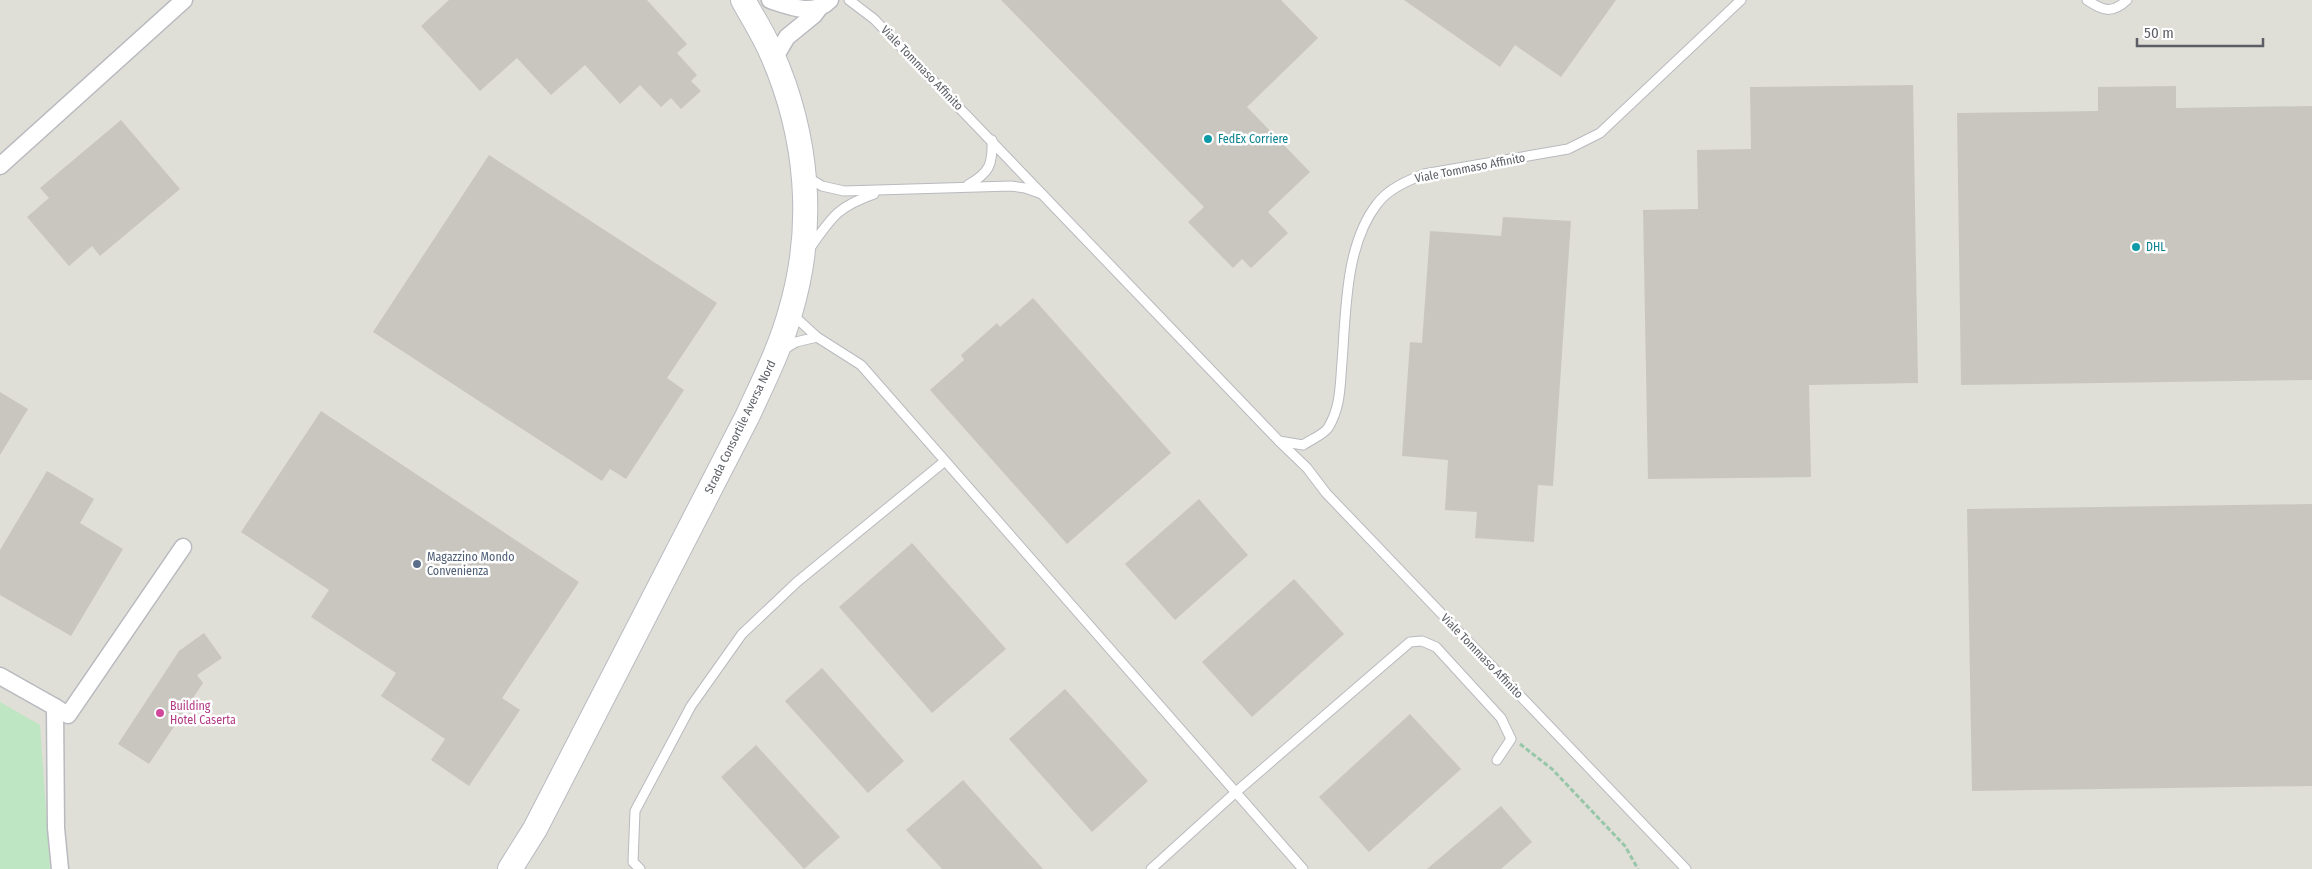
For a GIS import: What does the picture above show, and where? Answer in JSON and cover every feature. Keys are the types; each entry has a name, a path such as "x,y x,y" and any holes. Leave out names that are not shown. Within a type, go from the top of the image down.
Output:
{"street":[{"path":"0,166 184,0"},
{"name":"Strada Consortile Aversa Nord","path":"510,869 535,829 748,415 775,355 790,313 802,259 806,204 805,176 799,138 790,102 774,59 743,0"},
{"path":"770,0 809,10 825,3"},
{"path":"774,59 787,37 814,15 825,3"},
{"path":"0,676 68,715 183,547"},
{"path":"54,707 56,828 60,869"},
{"name":"Strada Consortile Aversa Nord","path":"521,869 535,829"}],"lane":[{"name":"Viale Tommaso Affinito","path":"849,0 874,19 992,140 1307,468 1326,494 1686,869"},
{"name":"Viale Tommaso Affinito","path":"1279,441 1303,445 1327,430 1339,405 1347,297 1355,251 1364,224 1377,203 1402,182 1424,174 1568,149 1600,134 1741,0"},
{"path":"2087,0 2100,10 2118,8 2127,0"},
{"path":"966,186 983,177 992,159 992,140"},
{"name":"Viale Tommaso Affinito","path":"805,176 822,186 844,191 882,191 966,186 1026,188 1044,195"},
{"name":"Viale Tommaso Affinito","path":"802,259 838,211 852,202 882,191"},
{"path":"790,313 817,337 861,365 1303,869"},
{"path":"775,355 796,342 817,337"},
{"path":"640,869 633,862 635,811 691,706 742,634 797,582 945,461"},
{"path":"1151,869 1236,792 1410,642 1422,641 1436,647 1502,718 1511,739 1498,760"}],"path":[{"path":"1511,739 1526,748 1552,769 1625,846 1638,869"}],"shaded area":[{"path":"0,0 2312,0 2312,869 0,869"}],"green space":[{"path":"0,702 40,725 50,869 0,869"}],"building":[{"path":"449,0 647,0 687,44 677,53 697,75 691,81 701,91 681,109 671,98 661,107 640,85 620,104 585,65 551,95 517,58 480,91 421,26"},
{"name":"FedEx Corriere","path":"1001,0 1281,0 1318,38 1247,107 1310,172 1268,212 1288,233 1251,268 1242,259 1233,268 1188,222 1204,207"},
{"path":"1404,0 1616,0 1561,77 1515,45 1500,67"},
{"path":"1913,85 1918,383 1809,385 1811,477 1648,479 1643,210 1698,209 1697,150 1751,149 1750,87"},
{"name":"DHL","path":"2176,86 2176,108 2312,106 2312,380 1961,385 1957,113 2098,111 2098,87"},
{"path":"121,120 180,189 100,256 92,246 69,266 27,217 49,198 40,188"},
{"path":"489,155 717,303 667,378 684,390 626,479 610,469 602,481 373,332"},
{"path":"1503,217 1571,221 1553,486 1538,485 1534,542 1475,538 1477,512 1445,510 1448,460 1402,456 1410,342 1422,343 1430,231 1501,236"},
{"path":"1033,298 1171,453 1067,544 930,390 964,360 961,355 997,323 1000,327"},
{"path":"0,392 28,409 0,455"},
{"path":"321,411 579,582 502,698 520,710 469,786 431,760 445,739 381,696 396,673 311,617 329,590 241,532"},
{"path":"47,471 94,499 80,523 123,549 71,636 0,595 0,550"},
{"path":"1199,499 1248,555 1175,620 1125,564"},
{"path":"2312,504 2312,786 1972,791 1967,509"},
{"path":"912,543 1006,649 932,713 839,607"},
{"path":"1294,579 1344,634 1252,717 1202,662"},
{"name":"Building Hotel Caserta","path":"204,633 222,658 197,675 203,683 149,764 118,744 179,651"},
{"path":"822,668 904,761 868,793 785,701"},
{"path":"1065,689 1148,781 1092,832 1009,739"},
{"path":"1410,714 1461,769 1369,852 1319,797"},
{"path":"756,745 840,837 804,869 721,777"},
{"path":"963,780 1043,869 942,869 906,830"},
{"path":"1501,806 1532,842 1501,869 1427,869"}],"place":[{"name":"FedEx Corriere","path":"1208,139"},
{"name":"DHL","path":"2136,247"},
{"name":"Magazzino Mondo Convenienza","path":"417,564"},
{"name":"Building Hotel Caserta","path":"160,713"}]}
